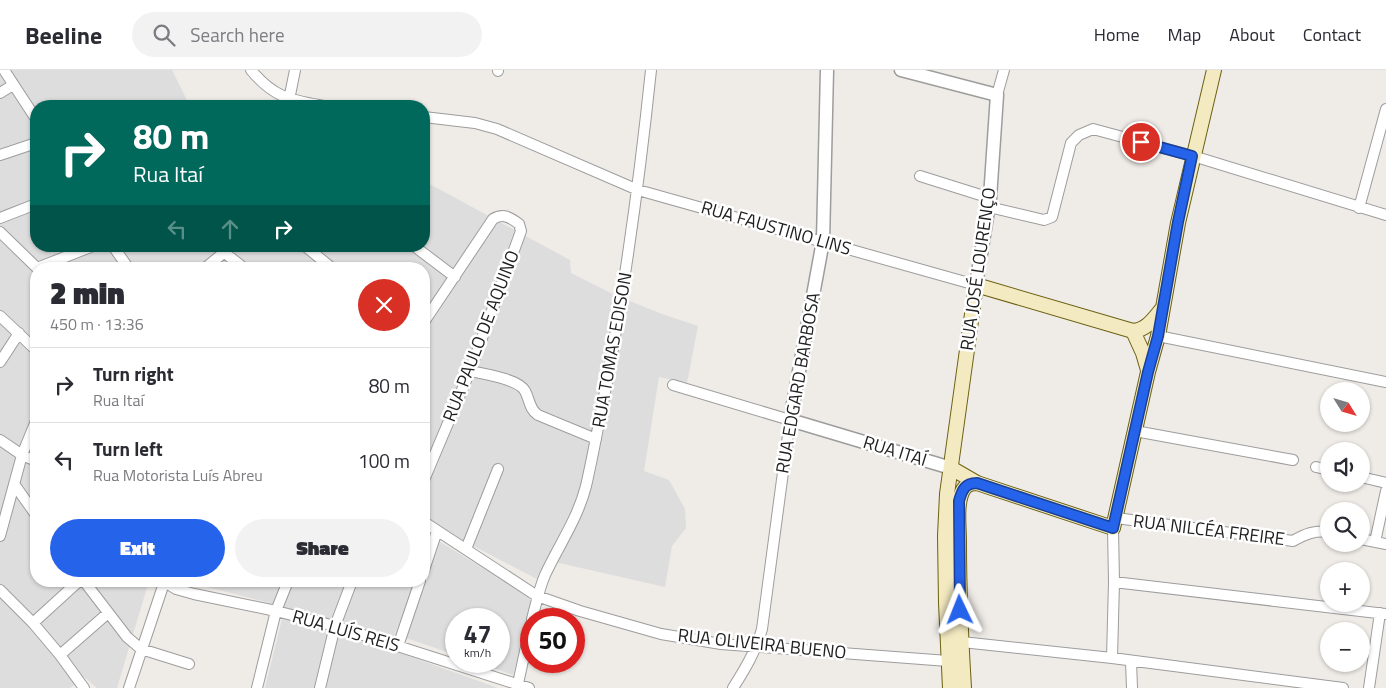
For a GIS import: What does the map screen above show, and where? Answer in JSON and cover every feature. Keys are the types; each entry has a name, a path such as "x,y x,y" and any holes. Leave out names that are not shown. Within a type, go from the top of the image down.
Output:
{"main road":[{"path":"1114,523 1158,336 1178,222 1192,156 1214,70"},
{"name":"RUA FAUSTINO LINS","path":"976,285 1133,331"},
{"name":"RUA JOSÉ LOURENÇO","path":"950,688 945,536 948,484 976,285"},
{"path":"1148,372 1144,353 1133,331 1138,331 1148,326 1162,310"},
{"name":"RUA ITAÍ","path":"951,468 977,483 1114,523"},
{"path":"964,688 959,501 964,488 969,484 977,483"}],"street":[{"path":"4,70 30,111"},
{"path":"251,70 284,100"},
{"path":"289,100 295,70"},
{"name":"RUA TOMAS EDISON","path":"534,608 546,574 580,506 596,439 620,309 638,190 651,70"},
{"name":"RUA EDGARD BARBOSA","path":"733,688 758,646 762,629 790,420 823,241 828,70"},
{"path":"901,70 996,94"},
{"name":"RUA JOSÉ LOURENÇO","path":"976,285 990,203 996,94 1004,70"},
{"path":"0,92 13,85"},
{"path":"1359,208 1386,109"},
{"name":"RUA FAUSTINO LINS","path":"430,118 475,123 497,129 638,190 976,285"},
{"path":"920,176 990,203 1044,220 1052,218 1071,144 1079,135 1094,129 1192,156 1386,215"},
{"path":"0,155 30,145"},
{"path":"0,218 30,206"},
{"name":"RUA PAULO DE AQUINO","path":"430,466 470,371 521,231 521,226 505,215 493,219 455,277"},
{"path":"0,232 31,262"},
{"path":"52,262 78,252"},
{"path":"213,262 225,252"},
{"path":"230,252 239,262"},
{"path":"312,252 324,262"},
{"path":"422,252 455,277 430,313"},
{"path":"0,316 30,344"},
{"path":"0,362 19,334"},
{"path":"1158,336 1386,382"},
{"path":"470,371 519,385 526,392 534,412 538,415 596,439"},
{"name":"RUA ITAÍ","path":"673,385 951,468"},
{"path":"1135,431 1293,460"},
{"path":"0,536 22,455 30,436"},
{"path":"0,440 30,458"},
{"path":"1316,467 1320,468"},
{"path":"466,550 498,469"},
{"path":"1370,479 1386,483"},
{"path":"14,484 30,506"},
{"path":"1381,543 1386,491"},
{"path":"1112,658 1114,523"},
{"name":"RUA NILCÉA FREIRE","path":"1114,523 1293,541 1305,534 1320,530"},
{"name":"RUA OLIVEIRA BUENO","path":"430,526 537,596 580,612 661,634 712,642 948,661"},
{"path":"430,552 437,531"},
{"path":"1114,582 1383,614 1369,688"},
{"path":"34,623 73,587"},
{"path":"88,587 127,637 141,649 189,664"},
{"path":"129,688 161,587"},
{"name":"RUA LUÍS REIS","path":"172,587 194,594 276,611 335,626 517,686 529,688"},
{"path":"257,688 276,611 286,587"},
{"path":"320,688 335,626 350,587"},
{"path":"398,646 418,587"},
{"path":"0,590 34,623 84,688"},
{"path":"60,655 108,613"},
{"path":"962,642 1112,658 1343,688"},
{"path":"1131,661 1132,688"},
{"path":"517,686 520,673"}],"shaded area":[{"path":"0,70 172,70 187,100 30,100 30,252 430,252 430,184 570,260 571,273 615,295 698,326 687,383 659,377 644,471 669,480 685,509 686,528 672,546 665,587 546,560 537,579 437,527 430,545 430,262 30,262 30,587 147,587 117,688 97,688 84,677 70,688 0,688"},
{"path":"440,542 529,596 533,605 532,608 520,608 520,650 513,675 507,673 510,673 510,608 445,608 445,651 406,638 424,587 430,587 430,570"},
{"path":"207,587 414,587 389,649 445,669 445,673 456,673 498,688 265,688 285,607"}],"route":[{"path":"960,610 959,501 962,490 969,484 977,483 1113,528 1148,372 1158,336 1178,222 1192,156 1141,142"}]}
